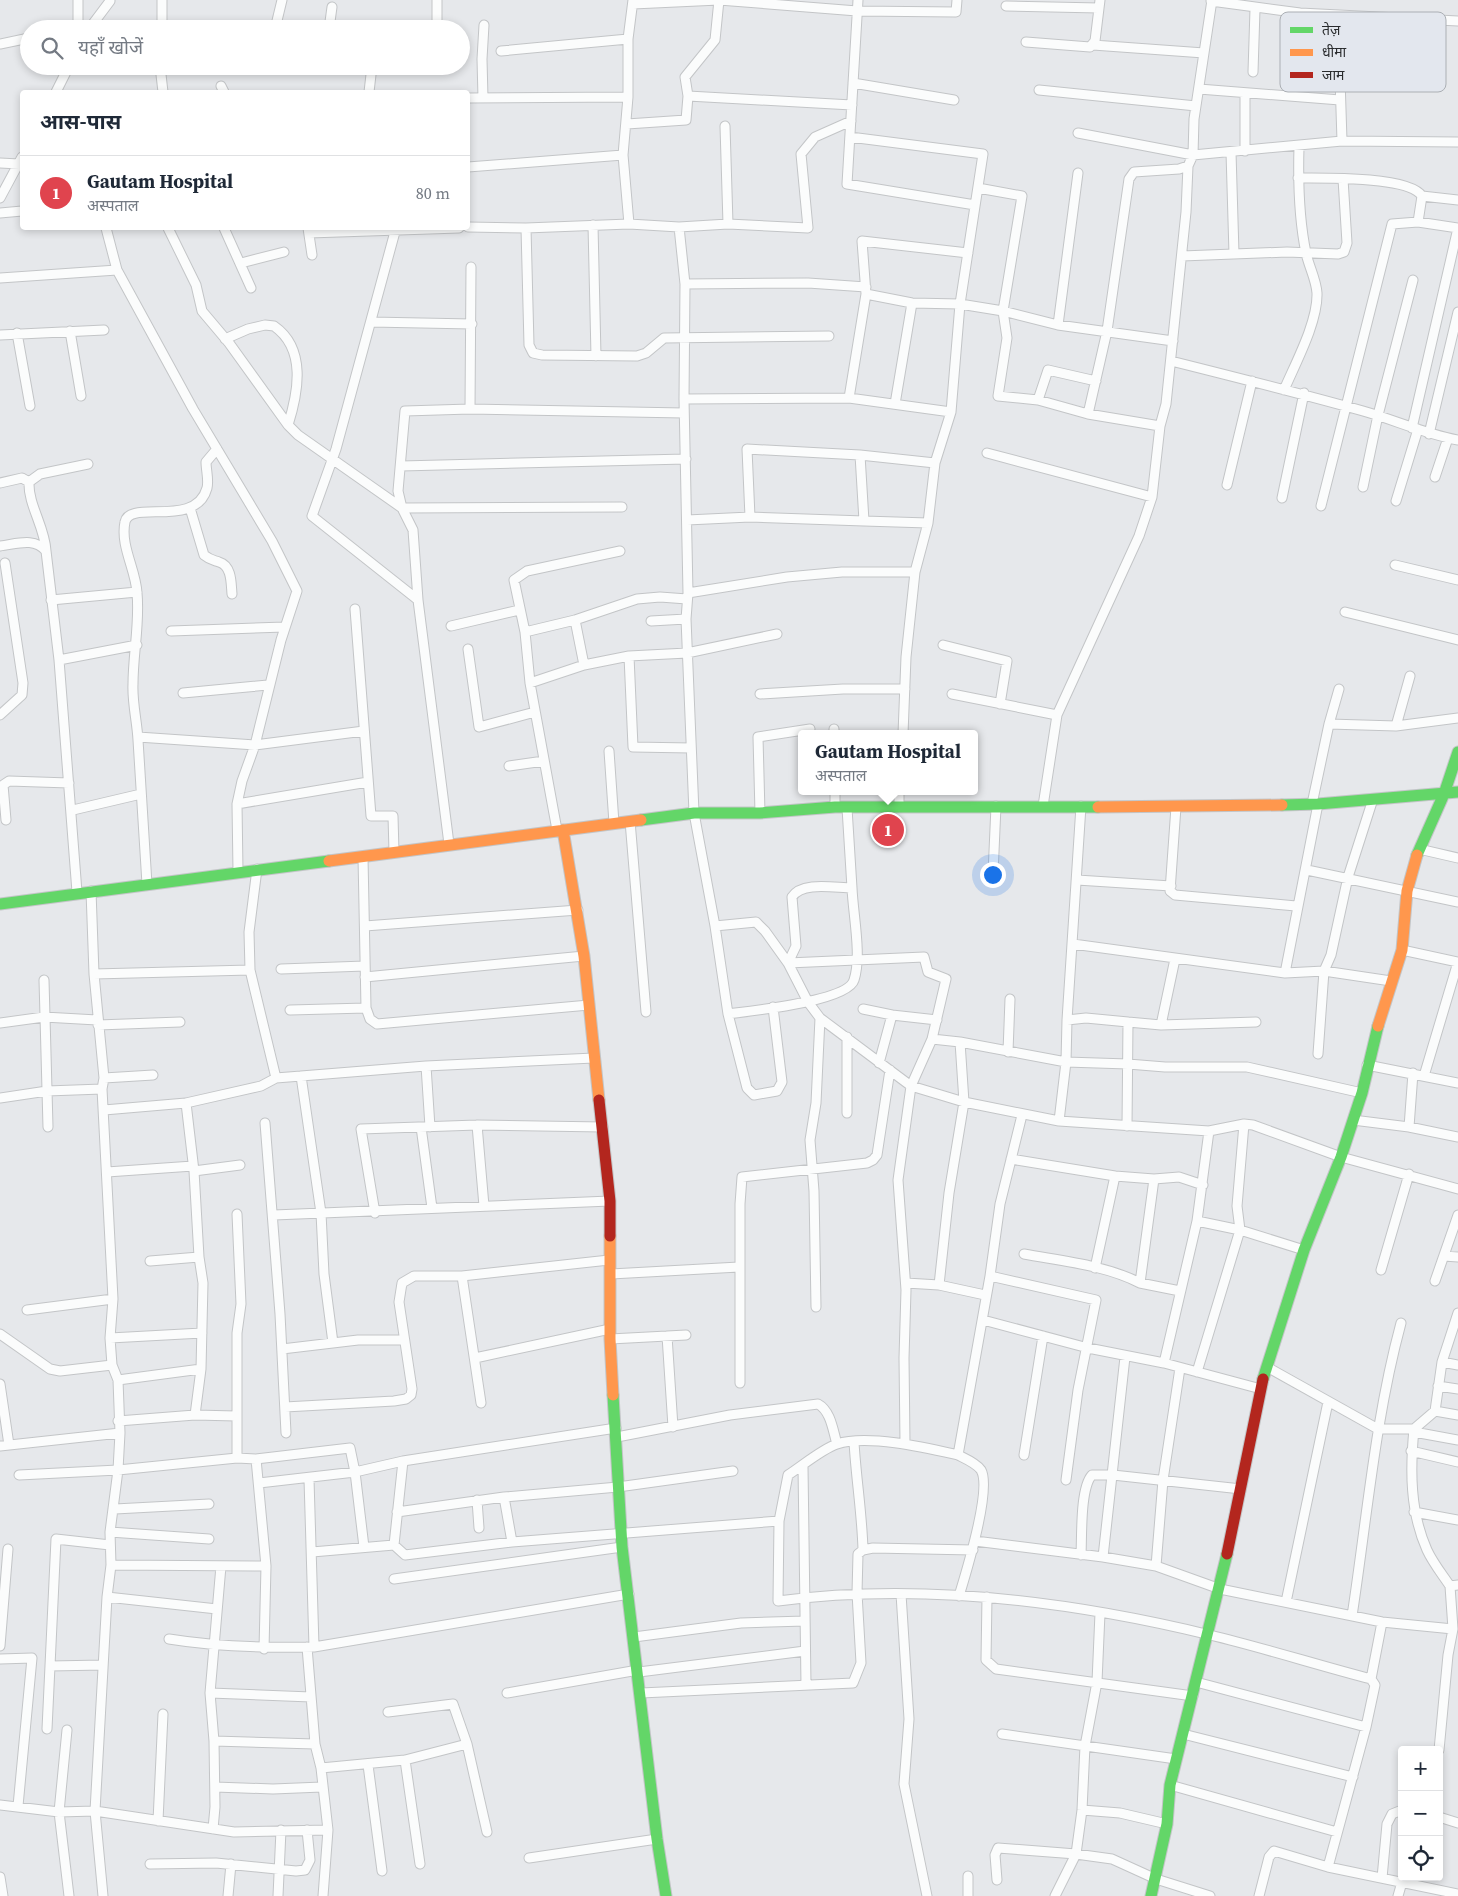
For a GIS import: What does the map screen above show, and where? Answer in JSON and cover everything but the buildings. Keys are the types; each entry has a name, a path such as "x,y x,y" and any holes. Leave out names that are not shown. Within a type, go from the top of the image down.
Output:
{"street":[{"path":"78,0 78,20"},
{"path":"162,0 162,20"},
{"path":"277,20 282,0"},
{"path":"437,0 437,20"},
{"path":"629,224 623,155 627,124 628,40 633,2 718,0 786,3 857,11 956,12 956,0"},
{"path":"627,124 686,120 688,96 685,78 715,40 718,0"},
{"path":"858,0 847,184 975,205"},
{"path":"1043,806 1057,715 1139,536 1152,497 1160,426 1166,404 1171,361 1182,256 1188,166 1193,155 1196,106 1212,0 1255,9 1289,12"},
{"path":"96,20 110,1"},
{"path":"1006,6 1100,4 1093,45"},
{"path":"330,20 332,7"},
{"path":"1254,72 1255,9"},
{"path":"483,98 482,59 484,25"},
{"path":"0,44 20,40"},
{"path":"501,51 628,40"},
{"path":"1026,42 1082,48 1093,45 1204,53"},
{"path":"57,90 64,75"},
{"path":"161,75 163,90"},
{"path":"369,90 371,75"},
{"path":"853,83 954,100"},
{"path":"1199,89 1340,100"},
{"path":"1039,90 1196,106"},
{"path":"1340,92 1342,141"},
{"path":"1245,94 1245,151"},
{"path":"688,96 852,106"},
{"path":"470,98 628,97"},
{"path":"470,227 526,228 629,224 679,227 728,224 808,228 801,154 815,137 851,122"},
{"path":"725,126 728,224"},
{"path":"1078,133 1193,155 1299,147 1342,141 1458,142"},
{"path":"850,137 982,154 960,304 951,412 936,463 928,524 915,572 906,658 903,730"},
{"path":"1284,390 1303,346 1314,312 1317,294 1314,276 1306,254 1298,178 1299,147"},
{"path":"1231,152 1234,254"},
{"path":"470,167 623,155"},
{"path":"0,163 20,161"},
{"path":"0,198 20,163"},
{"path":"1088,414 1107,331 1129,179 1134,172 1179,169 1188,166"},
{"path":"1058,325 1078,173"},
{"path":"1298,178 1343,179 1400,184 1413,189 1422,196 1458,200"},
{"path":"1182,256 1338,254 1347,248 1343,179"},
{"path":"978,188 1022,196 1003,311 1007,338 998,396 1038,400 1088,414 1160,426"},
{"path":"1418,222 1422,196"},
{"path":"0,213 20,211"},
{"path":"1320,506 1392,224 1418,222 1458,228 1415,429 1396,501"},
{"path":"593,225 596,356"},
{"path":"679,227 685,284 684,413 688,596 686,620 694,813 715,926 728,1014 747,1088 754,1095 769,1094 777,1091 782,1082 773,1007"},
{"path":"526,228 529,345 533,353 637,356 646,353 664,338 685,336 829,336"},
{"path":"107,230 117,270 217,449 272,541 298,591 268,685 255,745 237,804 238,871"},
{"path":"169,230 196,285 202,311 225,338 288,425 298,435 402,508 622,507"},
{"path":"225,230 251,288"},
{"path":"308,230 312,255"},
{"path":"396,230 332,458 312,516 418,600"},
{"path":"849,398 866,291 862,241 968,253"},
{"path":"241,263 284,252"},
{"path":"470,409 471,267"},
{"path":"0,278 117,270"},
{"path":"1363,487 1378,415 1413,280"},
{"path":"685,284 808,283 866,291 912,303 960,304 1003,311 1058,325 1173,342"},
{"path":"895,404 912,303"},
{"path":"1428,434 1458,312"},
{"path":"371,322 472,324"},
{"path":"225,338 264,325 274,326 288,340 298,378 288,425"},
{"path":"0,334 104,330"},
{"path":"70,332 81,396"},
{"path":"17,333 30,406"},
{"path":"1171,361 1304,394 1378,415 1428,434 1458,440"},
{"path":"1038,400 1048,370 1096,381"},
{"path":"1227,485 1252,381"},
{"path":"1282,498 1304,394"},
{"path":"684,399 849,398 951,412"},
{"path":"449,844 418,600 413,530 402,508 398,491 405,411 470,409 684,413"},
{"path":"1434,477 1448,438"},
{"path":"147,884 133,684 137,645 137,592 128,555 124,529 125,520 129,514 135,512 161,513 190,508 196,505 207,489 206,462 217,449"},
{"path":"750,517 747,449 860,455 936,463"},
{"path":"987,453 1152,497"},
{"path":"860,455 864,522"},
{"path":"401,466 686,459"},
{"path":"29,482 40,474 88,464"},
{"path":"0,483 22,478 29,482"},
{"path":"29,482 30,496 42,528 52,600 70,783 77,892"},
{"path":"190,508 204,555 210,560 225,564 229,569 232,594"},
{"path":"687,520 750,517 928,524"},
{"path":"0,546 32,542 40,544 46,551"},
{"path":"620,551 520,574 514,580 544,761 578,910 584,956 610,1201 610,1334 622,1547 639,1671 657,1839 666,1896"},
{"path":"0,710 17,702 22,695 23,683 5,563"},
{"path":"1395,565 1458,580"},
{"path":"524,632 575,620 636,599 688,596 787,577 842,572 915,572"},
{"path":"52,600 137,592"},
{"path":"355,609 371,816 393,816 394,852"},
{"path":"451,626 519,610"},
{"path":"1345,612 1458,640"},
{"path":"575,620 584,665"},
{"path":"651,621 686,620"},
{"path":"171,632 285,627"},
{"path":"530,683 584,665 629,656 687,653 777,634"},
{"path":"59,660 137,645"},
{"path":"943,646 1007,661 1000,704"},
{"path":"468,649 479,728 535,712"},
{"path":"629,656 633,747 691,748"},
{"path":"1396,726 1410,676"},
{"path":"183,693 268,685"},
{"path":"760,694 843,689 905,689"},
{"path":"1285,973 1296,906 1307,870 1315,804 1329,724 1339,689"},
{"path":"952,694 1057,715"},
{"path":"1329,724 1396,726 1458,718"},
{"path":"804,730 810,729"},
{"path":"138,737 255,745 364,731"},
{"path":"760,813 758,737 798,731"},
{"path":"609,752 614,823"},
{"path":"1151,1896 1166,1824 1170,1785 1210,1635 1261,1389 1304,1250 1341,1157 1362,1093 1367,1065 1402,950 1407,891 1419,849 1444,794 1458,752"},
{"path":"509,766 544,761"},
{"path":"6,820 2,791 3,785 10,781 70,783"},
{"path":"237,804 368,782"},
{"path":"0,904 77,892 363,857 449,844 694,813 760,813 841,808 899,807 1176,807 1315,804 1458,792"},
{"path":"72,810 141,794"},
{"path":"728,1014 808,1002 843,992 851,988 855,980 857,961 852,888 841,808 836,795"},
{"path":"899,807 900,795"},
{"path":"1318,1054 1324,971 1331,955 1348,877 1373,799"},
{"path":"993,874 996,806"},
{"path":"1059,1121 1066,1062 1081,806"},
{"path":"1176,807 1170,891 1175,895 1296,906"},
{"path":"630,821 646,1012"},
{"path":"1419,849 1458,858"},
{"path":"363,857 366,1008 370,1019 377,1024 386,1025 589,1005"},
{"path":"257,869 249,932 250,970 276,1078"},
{"path":"1307,870 1348,877 1458,902"},
{"path":"1077,880 1171,886"},
{"path":"788,963 796,946 792,897 795,892 807,888 852,888"},
{"path":"91,891 94,974 104,1078 102,1089 113,1298 110,1338 112,1366 118,1380 118,1421 120,1433 115,1509 110,1532 111,1565 107,1597 95,1811 104,1896"},
{"path":"365,926 578,910"},
{"path":"715,926 756,922 765,931 788,963 808,1002 820,1018 911,1086 964,1102 1059,1121 1209,1131 1244,1124 1253,1125 1341,1157 1409,1174 1458,1189"},
{"path":"1074,944 1285,973 1324,971 1391,981"},
{"path":"1402,950 1458,962 1424,1076"},
{"path":"365,977 584,956"},
{"path":"788,963 924,957 928,972 946,979 932,1039 911,1086 898,1180 906,1283 904,1358 905,1443"},
{"path":"1161,1025 1175,959"},
{"path":"281,969 365,966"},
{"path":"94,974 250,970"},
{"path":"44,980 48,1127"},
{"path":"1008,1052 1010,999"},
{"path":"290,1010 366,1008"},
{"path":"863,1009 892,1015 937,1020"},
{"path":"879,1063 892,1015"},
{"path":"0,1023 44,1017 98,1022 180,1022"},
{"path":"816,1308 810,1140 816,1103 820,1018"},
{"path":"1068,1020 1086,1018 1161,1025 1256,1022"},
{"path":"1126,1126 1128,1022"},
{"path":"847,1037 847,1113"},
{"path":"932,1039 960,1042 1066,1062 1165,1067 1248,1067 1362,1093"},
{"path":"939,1285 949,1193 964,1102 960,1042"},
{"path":"104,1110 186,1103 261,1086 276,1078 426,1066 594,1058"},
{"path":"1367,1065 1458,1083"},
{"path":"426,1066 426,1127 432,1208"},
{"path":"740,1383 739,1268 742,1177 867,1163 873,1160 877,1155 890,1070"},
{"path":"1409,1127 1413,1073"},
{"path":"104,1078 153,1075"},
{"path":"301,1076 321,1213 324,1274 333,1343"},
{"path":"0,1098 47,1091 102,1089"},
{"path":"186,1103 199,1257 203,1283 201,1369 195,1415"},
{"path":"958,1455 983,1320 985,1295 990,1276 1000,1204 1022,1115"},
{"path":"1353,1120 1409,1127 1458,1138"},
{"path":"266,1124 274,1215 286,1433"},
{"path":"1197,1372 1240,1230 1237,1206 1244,1124"},
{"path":"375,1212 361,1130 476,1125 603,1127"},
{"path":"476,1125 484,1206"},
{"path":"1164,1364 1203,1185 1209,1131"},
{"path":"1011,1159 1115,1176 1154,1179 1179,1177 1203,1185"},
{"path":"107,1172 193,1169 240,1165"},
{"path":"1381,1270 1409,1174"},
{"path":"1095,1268 1115,1176"},
{"path":"1140,1283 1154,1179"},
{"path":"274,1215 610,1201"},
{"path":"237,1214 241,1304 237,1333 237,1458"},
{"path":"1435,1281 1458,1215"},
{"path":"1196,1221 1240,1230 1304,1250"},
{"path":"1024,1254 1095,1268 1126,1276 1140,1283 1180,1291"},
{"path":"1444,1256 1458,1257"},
{"path":"150,1261 199,1257"},
{"path":"285,1407 406,1399 411,1395 412,1389 399,1302 402,1283 414,1276 462,1276 609,1260"},
{"path":"611,1274 739,1268"},
{"path":"462,1276 481,1403"},
{"path":"990,1276 1096,1300 1088,1348 1078,1390 1066,1480"},
{"path":"906,1283 939,1285 985,1295"},
{"path":"27,1310 113,1298"},
{"path":"1440,1746 1453,1655 1454,1586 1428,1551 1414,1512 1412,1451 1414,1431 1435,1410 1442,1362 1458,1313"},
{"path":"983,1320 1124,1357 1164,1364 1261,1389"},
{"path":"1352,1616 1378,1429 1401,1323"},
{"path":"110,1338 202,1333"},
{"path":"0,1334 50,1370 60,1371 112,1366"},
{"path":"475,1358 610,1334 667,1336 686,1334"},
{"path":"667,1336 673,1427"},
{"path":"1024,1455 1043,1336"},
{"path":"282,1349 333,1343 404,1340"},
{"path":"1103,1557 1124,1357"},
{"path":"1442,1362 1458,1365"},
{"path":"1156,1566 1163,1480 1180,1368"},
{"path":"1267,1368 1378,1429 1414,1431 1458,1440"},
{"path":"118,1380 201,1369"},
{"path":"0,1384 5,1446 120,1433"},
{"path":"1438,1386 1458,1389"},
{"path":"1286,1602 1328,1402"},
{"path":"259,1483 309,1479 403,1462 616,1432 673,1427 730,1415 818,1404 824,1407 828,1414 837,1444"},
{"path":"1435,1410 1458,1415"},
{"path":"118,1421 195,1415 236,1416"},
{"path":"854,1442 857,1489 862,1517 863,1550"},
{"path":"959,1596 974,1546 984,1482 981,1470 975,1464 958,1455 905,1443 854,1442 837,1444 788,1475 779,1521 778,1601 857,1593 987,1597 1100,1613 1210,1635 1371,1679 1375,1684 1366,1727 1328,1867"},
{"path":"19,1475 118,1470 237,1458 256,1460 350,1448 355,1472 364,1547"},
{"path":"1412,1451 1458,1462"},
{"path":"256,1460 266,1566 264,1649"},
{"path":"394,1545 403,1462"},
{"path":"803,1466 806,1685"},
{"path":"398,1512 504,1496 618,1487 733,1471"},
{"path":"1081,1555 1088,1480 1092,1475 1113,1475 1241,1489"},
{"path":"309,1479 312,1552 310,1698 328,1830 323,1896"},
{"path":"504,1496 512,1542"},
{"path":"477,1500 479,1528"},
{"path":"115,1509 209,1504"},
{"path":"1414,1512 1458,1520"},
{"path":"312,1552 394,1545 405,1555 512,1542 622,1532 779,1521"},
{"path":"110,1532 209,1539"},
{"path":"47,1729 56,1539 110,1544"},
{"path":"641,1693 843,1685 853,1683 858,1675 861,1663 857,1593 858,1554 863,1550 873,1548 974,1546 1103,1557 1156,1566 1220,1589 1382,1622 1453,1629"},
{"path":"394,1579 622,1547"},
{"path":"0,1646 8,1550"},
{"path":"111,1565 266,1566"},
{"path":"212,1829 215,1787 210,1693 221,1566"},
{"path":"169,1639 213,1647 264,1649 310,1647 629,1594"},
{"path":"901,1594 909,1719 904,1764 904,1784 907,1807 927,1896"},
{"path":"107,1597 218,1609"},
{"path":"987,1597 986,1660 996,1669 1193,1696"},
{"path":"1055,1896 1076,1854 1082,1810 1085,1746 1097,1682 1100,1613"},
{"path":"634,1637 741,1623 805,1621"},
{"path":"1371,1679 1382,1622"},
{"path":"507,1693 639,1671 805,1651"},
{"path":"0,1659 32,1658 18,1806"},
{"path":"50,1666 103,1665"},
{"path":"1196,1682 1366,1727"},
{"path":"210,1693 310,1698"},
{"path":"388,1712 453,1704 466,1744 487,1832"},
{"path":"158,1821 163,1714"},
{"path":"67,1730 58,1812 70,1896"},
{"path":"1002,1734 1176,1759"},
{"path":"1183,1734 1353,1777"},
{"path":"214,1741 315,1744"},
{"path":"321,1768 405,1760 466,1744"},
{"path":"405,1760 420,1864"},
{"path":"368,1765 382,1871"},
{"path":"1170,1785 1337,1832"},
{"path":"215,1787 273,1789 322,1787"},
{"path":"0,1805 58,1812 95,1811 234,1832 328,1830"},
{"path":"1082,1810 1120,1813 1166,1824"},
{"path":"1382,1878 1387,1824 1392,1814 1398,1812"},
{"path":"1443,1818 1458,1823"},
{"path":"278,1896 281,1830"},
{"path":"150,1864 231,1864 296,1871 306,1870 308,1867 307,1830"},
{"path":"529,1858 657,1839"},
{"path":"997,1880 995,1855 998,1848 1076,1854 1112,1859 1156,1879 1210,1896"},
{"path":"1259,1896 1269,1857 1274,1851 1328,1867 1398,1880"},
{"path":"228,1896 231,1864"},
{"path":"968,1876 968,1896"},
{"path":"0,1877 3,1896"},
{"path":"1398,1896 1408,1881 1458,1894"}],"traffic: fast":[{"path":"1417,855 1444,794 1458,752"},
{"path":"1282,805 1318,804 1458,792"},
{"path":"641,820 694,813 760,813 835,807 1098,807"},
{"path":"0,904 329,861"},
{"path":"1263,1379 1304,1250 1341,1157 1362,1093 1378,1026"},
{"path":"613,1395 622,1547 657,1839 666,1896"},
{"path":"1151,1896 1167,1824 1170,1785 1227,1554"}],"traffic: slow":[{"path":"1098,807 1282,805"},
{"path":"329,861 641,820"},
{"path":"563,830 584,956 599,1100"},
{"path":"1378,1026 1402,950 1407,891 1417,855"},
{"path":"610,1236 610,1339 613,1395"}],"traffic: jam":[{"path":"599,1100 610,1201 610,1236"},
{"path":"1227,1554 1263,1379"}],"place":[{"name":"Gautam Hospital","path":"888,830"}]}
